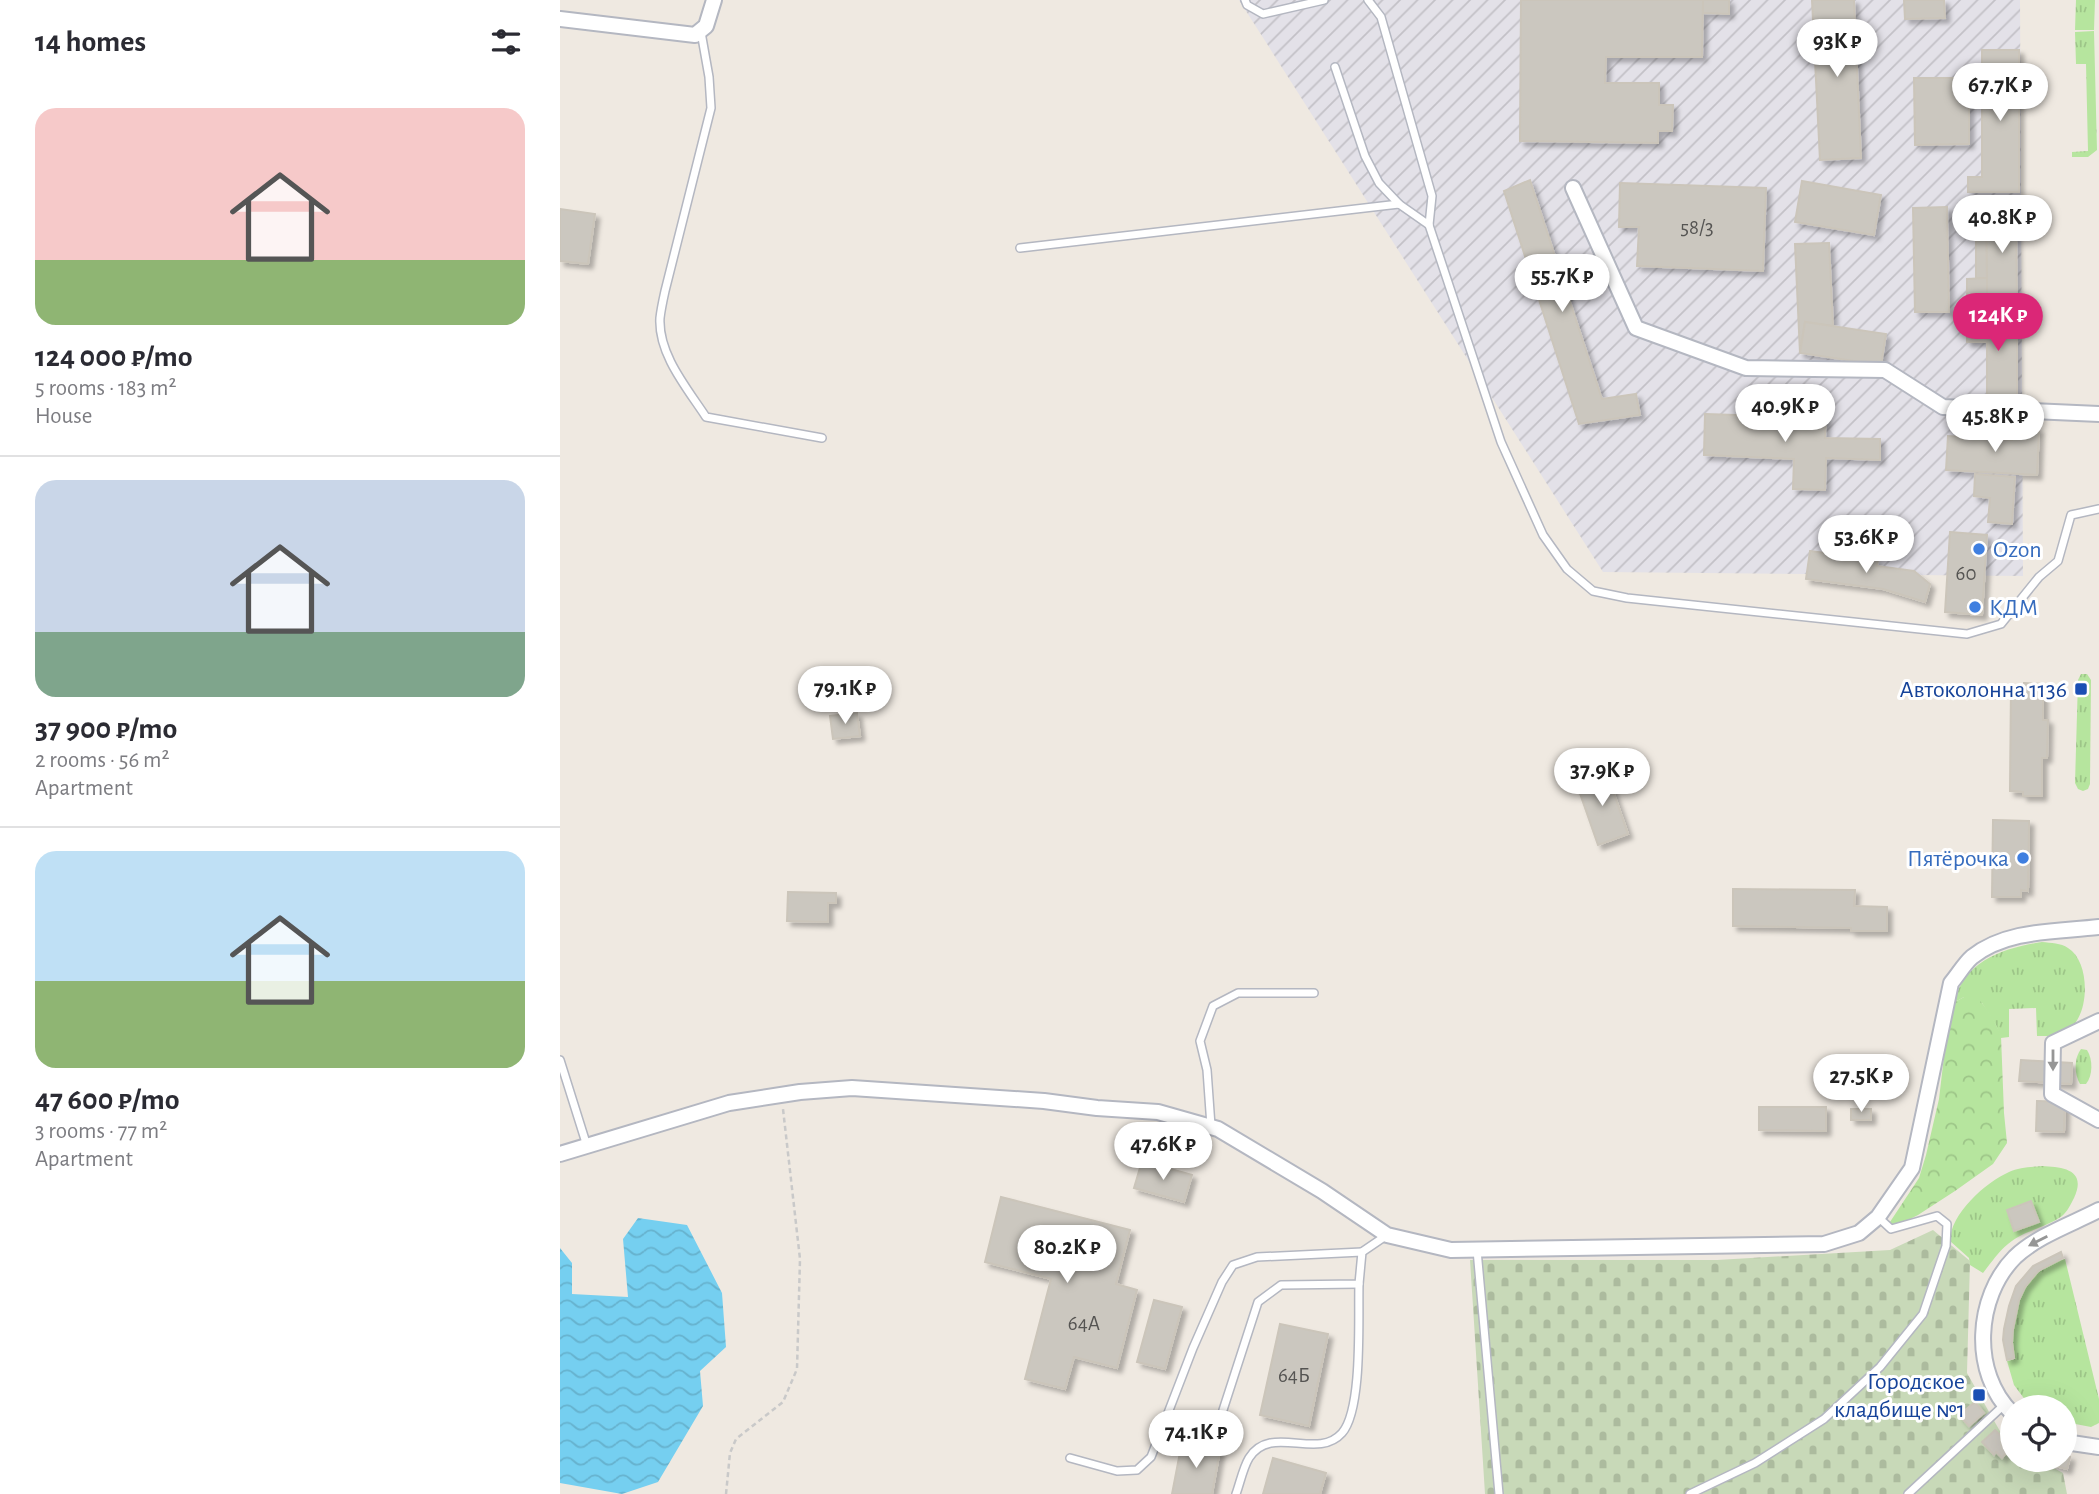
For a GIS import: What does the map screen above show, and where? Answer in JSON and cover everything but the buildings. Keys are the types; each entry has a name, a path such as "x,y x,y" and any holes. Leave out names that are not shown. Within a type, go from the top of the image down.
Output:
{"street":[{"path":"560,19 695,35 710,17 714,0"},
{"path":"1573,188 1636,328 1746,368 1885,370 1943,407 2099,414"},
{"path":"560,1154 729,1103 852,1087 1158,1112 1218,1129 1322,1191 1387,1236 1451,1251 1824,1244 1859,1233 1878,1217 1912,1168 1951,983 1970,959 1990,945 2017,936 2099,928"},
{"path":"2099,1021 2053,1043 2052,1068 2052,1094 2099,1120"},
{"path":"2000,1397 1994,1388 1984,1355 1984,1322 1994,1288 2003,1271 2026,1247 2099,1210"},
{"path":"2077,1444 2099,1447"}],"lane":[{"path":"1245,0 1247,5 1263,14 1324,0"},
{"path":"1368,0 1381,17 1432,196 1429,225 1501,442 1543,535 1567,569 1593,591 1627,598 1967,634 2001,624 2039,577 2057,561 2071,515 2099,509"},
{"path":"701,31 711,108 665,291 660,320 664,342 672,365 706,417 822,438"},
{"path":"1335,67 1365,156 1379,183 1399,204 1429,225"},
{"path":"1020,248 1399,204"},
{"path":"1211,1127 1207,1070 1200,1041 1213,1006 1238,993 1314,993"},
{"path":"560,1060 587,1146"},
{"path":"1690,1494 1755,1463 1824,1419 1880,1367 1923,1314 1946,1246 1947,1224 1937,1216 1891,1229 1878,1217"},
{"path":"1070,1458 1117,1471 1137,1470 1151,1457 1193,1348 1222,1282 1233,1265 1257,1257 1362,1252 1387,1236"},
{"path":"1477,1250 1499,1494"},
{"path":"1236,1494 1248,1459 1262,1444 1276,1441 1306,1445 1329,1441 1341,1434 1348,1422 1356,1388 1362,1252"},
{"path":"1223,1410 1258,1302 1281,1285 1359,1284"},
{"path":"1908,1494 2000,1416"}],"path":[{"path":"726,1494 730,1453 736,1439 783,1402 797,1369 800,1259 782,1095"}],"shaded area":[{"path":"1239,0 2020,0 2023,576 1603,572"}],"green space":[{"path":"2076,0 2095,0 2094,30 2075,30"},
{"path":"2094,31 2097,150 2088,157 2072,157 2072,152 2088,151 2086,64 2076,64 2075,32"},
{"path":"2081,674 2087,674 2091,680 2090,784 2088,789 2083,791 2078,789 2075,783 2078,680"},
{"path":"2042,942 2065,946 2076,955 2081,965 2084,976 2084,1002 2081,1013 2068,1030 2057,1035 2037,1036 2036,1008 2009,1009 2009,1037 2001,1038 1982,1003 1964,997 1955,1002 1959,988 1976,966 2001,952"},
{"path":"1964,997 1976,997 1980,1001 2001,1036 2007,1143 1993,1164 1955,1191 1918,1215 1898,1225 1888,1225 1919,1178 1939,1099 1949,1014 1955,1002"},
{"path":"2081,1049 2087,1050 2091,1063 2090,1077 2086,1084 2080,1084 2076,1071 2076,1061"},
{"path":"2042,1166 2065,1169 2078,1181 2074,1198 2067,1210 2056,1220 2014,1239 1983,1273 1970,1265 1969,1258 1950,1241 1956,1220 1963,1210 1980,1191 2000,1177 2017,1169"},
{"path":"1933,1230 1970,1261 1967,1373 2000,1431 2000,1472 2061,1472 2067,1494 1485,1494 1470,1260 1717,1260 1890,1250"},
{"path":"2065,1259 2099,1399 2099,1423 2091,1427 2077,1424 2077,1395 2022,1395 2014,1385 2007,1361 2015,1359 2013,1328 2020,1298 2038,1273"}],"water":[{"path":"638,1218 687,1225 722,1293 726,1347 700,1371 703,1406 658,1482 622,1494 560,1483 560,1248 572,1263 572,1294 628,1297 623,1239"}],"place":[{"name":"Ozon","path":"1979,549"},
{"name":"КДМ","path":"1975,607"},
{"name":"Автоколонна 1136","path":"2081,689"},
{"name":"Пятёрочка","path":"2023,858"},
{"name":"Городское кладбище №1","path":"1979,1395"}]}
